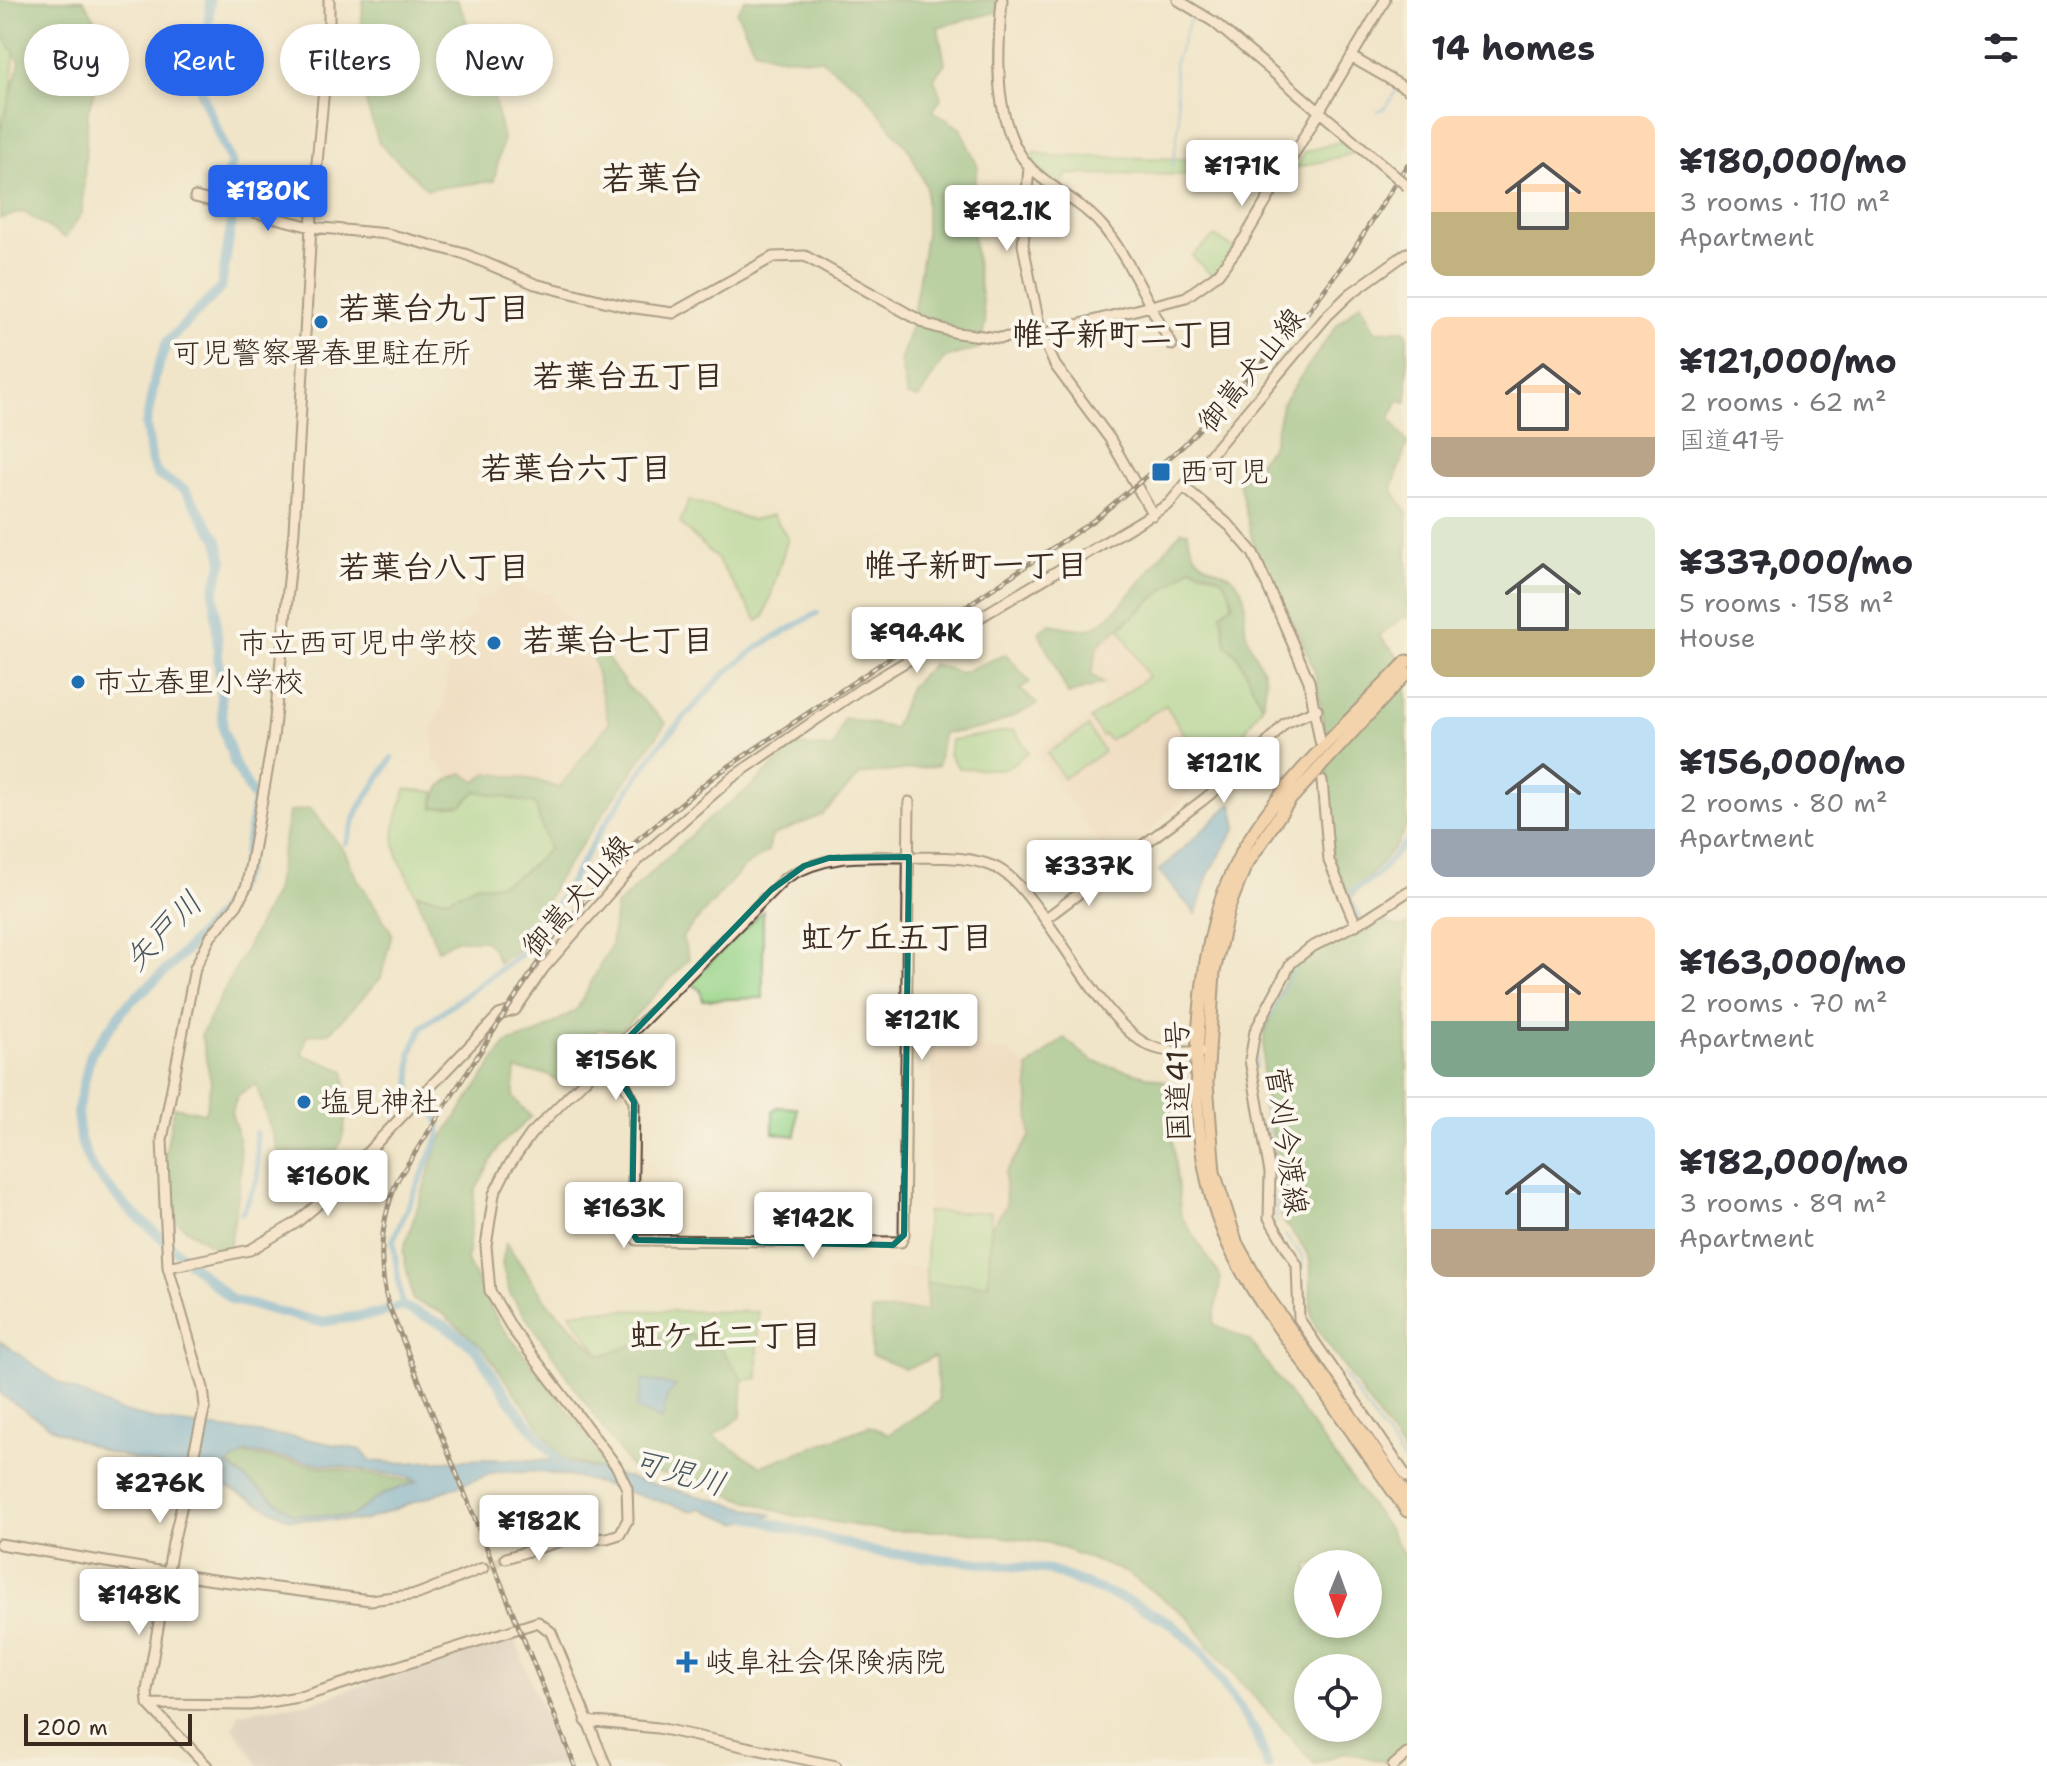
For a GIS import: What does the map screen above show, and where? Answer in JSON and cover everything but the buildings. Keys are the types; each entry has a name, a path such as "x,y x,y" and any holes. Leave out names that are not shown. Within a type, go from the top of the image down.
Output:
{"highway":[{"name":"国道41号","path":"1405,669 1286,789 1249,839 1233,868 1211,931 1203,970 1202,1052 1203,1156 1224,1234 1257,1296 1407,1511"},
{"name":"国道41号","path":"1202,1052 1214,1172 1237,1244 1263,1290 1407,1496"}],"street":[{"path":"207,1766 148,1704 147,1690 168,1572 205,1395 168,1267 162,1140 195,968 211,936 237,905 247,885 273,738 294,531 311,227 329,34 329,0"},
{"path":"1002,0 997,51 1006,119 1015,145 1029,167 1105,230 1172,345"},
{"path":"1178,0 1206,16 1407,186"},
{"path":"195,197 311,227 388,234 465,254 535,284 628,307 673,313 773,257 805,256 943,330 999,338 1041,334 1186,297 1218,274 1353,58 1385,0"},
{"path":"1353,58 1407,89"},
{"path":"1029,167 1023,245 1041,334 1055,365 1110,439 1153,515"},
{"name":"御嵩犬山線","path":"168,1267 250,1250 296,1223 316,1206 499,1015 515,1010 543,969 638,860 730,779 862,688 1153,515 1185,488 1327,316 1350,294 1407,253"},
{"path":"1185,488 1230,526 1253,553 1305,670 1317,709 1320,741"},
{"path":"1045,919 1249,763 1285,723 1317,709"},
{"path":"1322,781 1329,861 1356,925"},
{"path":"607,1060 617,1069 634,1102 632,1232 637,1240 901,1242 904,1235 909,802"},
{"path":"506,1558 564,1540 607,1538 620,1534 628,1519 629,1498 624,1479 605,1449 501,1313 488,1282 486,1246 494,1194 517,1152 676,985 784,879 804,866 829,858 963,858 998,869 1017,883 1124,1028 1153,1048 1202,1052"},
{"name":"菅刈今渡線","path":"1407,892 1356,925 1310,948 1291,963 1255,1031 1251,1072 1270,1173 1269,1218 1297,1265 1299,1319 1407,1477"},
{"path":"0,1544 168,1572 370,1600 418,1594 483,1568"},
{"path":"148,1704 250,1705 304,1696 538,1622 551,1632 606,1766"},
{"path":"586,1721 610,1726 658,1728 836,1766"},
{"path":"596,1745 599,1736 610,1726"},
{"path":"1393,1766 1407,1754"}],"highlighted area":[{"path":"909,857 904,1235 893,1245 637,1240 632,1232 634,1102 607,1060 771,890 804,866 829,858"}],"shaded area":[{"path":"1191,567 1221,613 1262,706 1230,752 1140,842 1116,861 1111,860 1035,752 1096,715 1102,706 1104,683 1091,676 1098,645"},
{"path":"510,578 527,592 554,594 553,602 582,631 609,723 559,788 536,780 476,782 463,773 449,777 434,760 432,729 443,705 453,636 475,611 475,601 491,596"},
{"path":"932,1039 1008,1052 1028,1068 1030,1137 1005,1173 1006,1206 991,1227 989,1284 927,1284 927,1310 887,1311 887,1267 926,1267"},
{"path":"512,1632 563,1766 259,1766 233,1727 239,1713 316,1701"}],"green space":[{"path":"0,0 6,0 17,24 5,161 0,166"},
{"path":"0,0 83,0 98,24 24,24 24,96 93,96 88,111 82,213 65,238 23,212 0,219 0,131 20,62 0,30"},
{"path":"363,0 457,0 468,24 436,24 436,96 494,96 503,138 494,181 427,189 379,143 364,96 420,96 420,24 361,24"},
{"path":"745,0 997,0 997,12 938,27 945,63 934,78 941,98 933,111 960,128 978,167 969,209 985,323 980,348 944,358 919,398 907,396 900,361 911,327 926,234 926,187 911,153 861,89 821,60 775,56 754,49 737,12"},
{"path":"1342,141 1355,153 1296,168 1304,152"},
{"path":"1034,152 1054,156 1190,159 1188,175 1068,174 1060,186 1031,164"},
{"path":"1215,236 1236,250 1214,278 1192,256"},
{"path":"1361,303 1375,331 1404,330 1407,333 1407,402 1399,400 1390,418 1407,443 1392,489 1407,512 1407,618 1403,617 1379,636 1407,666 1407,825 1397,844 1351,898 1335,866 1328,833 1326,738 1315,673 1299,633 1255,552 1239,482 1272,447 1283,402 1337,325"},
{"path":"689,500 752,520 773,515 788,538 764,617 758,621 716,558 680,523"},
{"path":"1182,531 1188,532 1197,557 1230,576 1243,593 1246,631 1265,676 1262,706 1238,656 1226,645 1221,613 1233,604 1228,587 1215,575 1191,567 1098,645 1091,675 1104,683 1068,694 1039,632 1049,624 1087,629 1099,624 1124,601"},
{"path":"1191,567 1218,576 1229,584 1238,656 1262,706 1235,746 1208,773 1166,705 1109,740 1105,734 1102,736 1090,719 1148,677 1120,628"},
{"path":"591,635 626,685 666,723 555,883 528,943 498,963 493,949 484,940 456,940 438,950 416,894 448,899 478,884 508,881 526,870 549,849 535,804 476,791 462,805 433,808 436,795 446,781 463,773 476,782 487,773 536,780 559,788 609,723 592,655"},
{"path":"1006,654 1030,682 1020,689 1037,704 992,725 969,731 943,732 938,766 860,775 822,815 772,836 768,851 742,869 682,937 689,959 621,1031 599,1029 588,1038 597,1052 564,1086 547,1074 516,1070 513,1097 531,1117 499,1146 475,1191 467,1261 498,1322 580,1425 608,1472 562,1458 483,1348 442,1313 413,1300 403,1251 438,1145 506,1043 538,1033 577,1009 611,945 616,906 706,821 752,786 795,745 833,748 844,718 894,728 910,687 933,664 961,673"},
{"path":"1088,727 1104,752 1063,778 1047,753"},
{"path":"1014,730 1029,752 1005,769 959,768 949,755 951,740"},
{"path":"406,789 435,792 433,807 476,791 535,804 549,849 507,881 477,884 448,899 416,894 395,843 396,821"},
{"path":"310,808 345,852 354,873 392,933 381,978 329,1033 307,1035 302,1054 345,1071 346,1107 342,1138 326,1164 312,1173 293,1179 283,1168 256,1084 238,1095 231,1112 240,1147 240,1180 229,1249 220,1252 168,1216 165,1155 174,1107 205,1113 211,1082 201,1035 275,892 289,812"},
{"path":"763,911 763,998 703,1000 700,990 690,982"},
{"path":"1370,917 1401,928 1407,925 1407,1458 1315,1326 1309,1258 1282,1219 1280,1210 1283,1186 1262,1083 1264,1035 1291,963"},
{"path":"1064,1038 1092,1061 1172,1083 1173,1144 1181,1216 1221,1278 1213,1324 1250,1341 1391,1533 1407,1561 1407,1743 1385,1762 1345,1752 1315,1764 1295,1742 1382,1742 1382,1654 1294,1654 1294,1741 1211,1649 1188,1617 1127,1573 1049,1543 960,1531 889,1531 791,1515 669,1475 632,1469 510,1294 502,1264 506,1243 547,1302 601,1356 677,1330 719,1346 743,1380 741,1417 713,1436 761,1466 869,1426 889,1434 939,1401 935,1357 905,1369 871,1355 872,1311 927,1310 926,1284 988,1284 991,1227 1006,1206 1005,1173 1030,1137 1028,1068"},
{"path":"777,1107 797,1108 796,1136 773,1133 773,1111"},
{"path":"926,1212 991,1212 989,1284 926,1284"},
{"path":"598,1310 758,1312 758,1378 743,1380 719,1346 677,1330 601,1356 570,1313"},
{"path":"244,1454 418,1482 382,1495 350,1517 293,1514 228,1465"}],"water":[{"path":"1232,803 1237,827 1208,875 1196,914 1159,871"},
{"path":"0,1341 59,1383 116,1410 165,1422 301,1438 361,1450 371,1461 563,1461 773,1515 737,1523 701,1508 693,1511 583,1479 540,1472 496,1472 363,1521 290,1519 213,1480 104,1451 57,1431 0,1394","holes":["247,1452 418,1481 382,1495 350,1517 293,1514 227,1465"]},
{"path":"643,1380 676,1386 667,1396 662,1420 636,1409"}],"waterway":[{"name":"矢戸川","path":"210,0 206,67 201,92 232,164 219,190 232,220 221,288 167,342 156,373 146,425 152,463 158,475 185,490 218,540 223,561 214,591 223,729 235,765 256,801 243,873 219,914 174,963 126,1006 91,1053 77,1112 80,1139 91,1167 124,1205 232,1300 320,1322 381,1313 402,1306 446,1326 475,1348 513,1405 562,1466"},
{"path":"1173,165 1179,121 1174,64 1193,12"},
{"path":"1377,111 1385,108 1397,90"},
{"path":"402,1306 393,1240 440,1129 436,1116 411,1094 411,1053 422,1027 533,945 599,833 661,743 722,676 758,647 817,613"},
{"path":"346,843 359,809 392,758"},
{"path":"1359,918 1347,894 1374,878 1407,841"},
{"path":"1258,1040 1296,967 1313,952 1376,921 1403,900"},
{"path":"1256,1068 1257,1046"},
{"path":"1262,1102 1280,1187 1274,1201 1277,1223"},
{"path":"242,1213 258,1179 256,1133"},
{"path":"1285,1235 1302,1256 1302,1298"},
{"path":"1303,1309 1309,1325"},
{"path":"1342,1373 1407,1466"},
{"name":"可児川","path":"746,1516 875,1552 1049,1570 1131,1602 1171,1623 1203,1653 1256,1733 1268,1766"}],"tunnel":[{"path":"483,1568 506,1558"}],"railway":[{"path":"575,1766 388,1304 382,1272 382,1240 387,1210 398,1179 555,936 636,841 713,777 1094,520 1183,446 1298,325 1349,257 1407,165"}],"place":[{"name":"可児警察署春里駐在所","path":"321,322"},
{"name":"西可児","path":"1161,472"},
{"name":"市立西可児中学校","path":"494,643"},
{"name":"市立春里小学校","path":"78,682"},
{"name":"塩見神社","path":"304,1102"},
{"name":"岐阜社会保険病院","path":"687,1662"}],"district":[{"name":"若葉台","path":"652,178"},
{"name":"若葉台九丁目","path":"434,308"},
{"name":"帷子新町二丁目","path":"1124,334"},
{"name":"若葉台五丁目","path":"628,376"},
{"name":"若葉台六丁目","path":"576,468"},
{"name":"帷子新町一丁目","path":"976,565"},
{"name":"若葉台八丁目","path":"434,567"},
{"name":"若葉台七丁目","path":"618,640"},
{"name":"虹ケ丘五丁目","path":"897,937"},
{"name":"虹ケ丘二丁目","path":"726,1335"}]}
